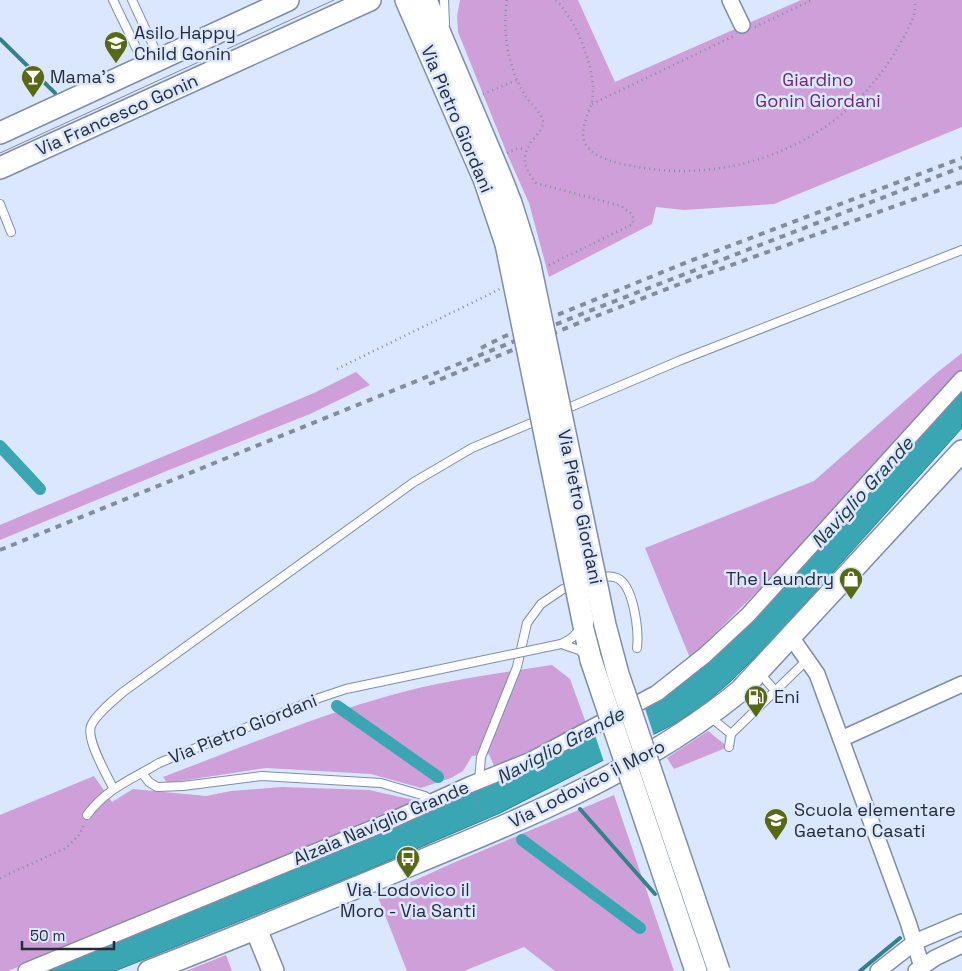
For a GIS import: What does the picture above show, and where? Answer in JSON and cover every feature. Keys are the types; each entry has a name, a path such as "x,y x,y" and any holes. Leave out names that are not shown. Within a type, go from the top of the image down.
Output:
{"main road":[{"name":"Via Francesco Gonin","path":"0,133 288,0"},
{"name":"Via Francesco Gonin","path":"0,168 370,0"},
{"name":"Via Pietro Giordani","path":"406,0 484,179 514,242 530,265 605,626 618,674 719,971"},
{"name":"Via Pietro Giordani","path":"426,0 511,203 514,242 591,660 696,971"},
{"name":"Via Lodovico il Moro","path":"149,971 500,828 598,782 659,749 709,716 759,672 962,451"},
{"path":"256,929 272,971"}],"street":[{"path":"730,0 746,28"},
{"name":"Alzaia Naviglio Grande","path":"26,971 390,821 531,760 657,693 705,655 748,615 962,379"},
{"path":"791,637 817,674 915,942 919,969 935,958 962,945"},
{"path":"841,739 960,690"},
{"path":"878,971 915,942 962,922"}],"lane":[{"path":"113,0 152,62"},
{"path":"132,0 152,62"},
{"name":"Via Pietro Giordani","path":"444,0 445,44"},
{"path":"0,204 11,232"},
{"path":"113,788 90,736 90,727 95,719 123,692 414,482 472,448 681,360 962,250"},
{"path":"590,581 608,576 618,578 624,584 632,600 638,635 637,648"},
{"path":"479,781 481,757 517,667 527,623 541,604 563,589 581,584"},
{"name":"Via Pietro Giordani","path":"87,815 96,802 113,788 158,763 319,698 346,689 561,644 572,639 577,634 583,621"},
{"path":"561,644 580,650 591,660"},
{"path":"729,747 731,734 807,660"},
{"path":"759,672 776,692"},
{"path":"709,716 731,734"},
{"path":"142,773 148,782 157,787 183,786 262,776 382,783 425,796 434,802"}],"path":[{"path":"556,0 569,20 587,57 593,87 592,104 584,122 584,138 589,147 597,155 608,160 647,168 682,171 734,166 760,159 791,147 834,120 875,80 903,38 913,17 914,0"},
{"path":"592,104 746,28 812,0"},
{"path":"477,96 517,80"},
{"path":"504,154 519,148 526,150"},
{"path":"474,797 486,823"},
{"path":"0,878 66,848 80,834 87,815"}],"green space":[{"name":"Giardino Gonin Giordani","path":"460,0 578,0 615,82 801,0 962,0 962,127 774,204 684,210 656,207 652,224 549,277 529,203 458,32 457,16"},
{"path":"962,353 962,372 787,562 690,658 645,548 814,481"},
{"path":"356,372 370,385 310,414 0,540 0,525 314,393"},
{"path":"552,665 570,679 586,723 560,738 494,766 489,754 472,756 463,771 451,778 421,788 371,774 266,768 167,783 163,777 307,722 395,694 453,681"},
{"path":"708,731 728,747 674,769 667,758"},
{"path":"94,776 112,802 133,789 206,796 231,791 282,787 369,790 418,801 8,971 0,971 0,815"},
{"path":"614,795 674,971 555,971 524,947 464,971 407,971 378,897"},
{"path":"226,955 232,971 186,971"}],"water":[{"name":"Naviglio Grande","path":"962,389 962,428 773,639 730,682 703,705 674,724 500,813 365,871 115,971 41,971 483,787 665,693"}],"pier":[{"path":"643,702 654,736 604,762 593,729"}],"waterway":[{"path":"0,39 55,93"},
{"path":"0,446 40,489"},
{"path":"337,706 438,777"},
{"path":"580,809 655,894"},
{"path":"522,840 640,928"},
{"path":"860,971 900,938"}],"tram line":[{"path":"0,153 334,0"}],"railway":[{"path":"481,348 503,337 690,261 962,158"},
{"path":"0,550 584,313 962,167"},
{"path":"429,384 698,277 962,182"}],"place":[{"name":"Asilo Happy Child Gonin","path":"116,64"},
{"name":"Mama's","path":"33,98"},
{"name":"The Laundry","path":"851,600"},
{"name":"Eni","path":"756,718"},
{"name":"Scuola elementare Gaetano Casati","path":"776,841"},
{"name":"Via Lodovico il Moro - Via Santi","path":"408,879"}]}
